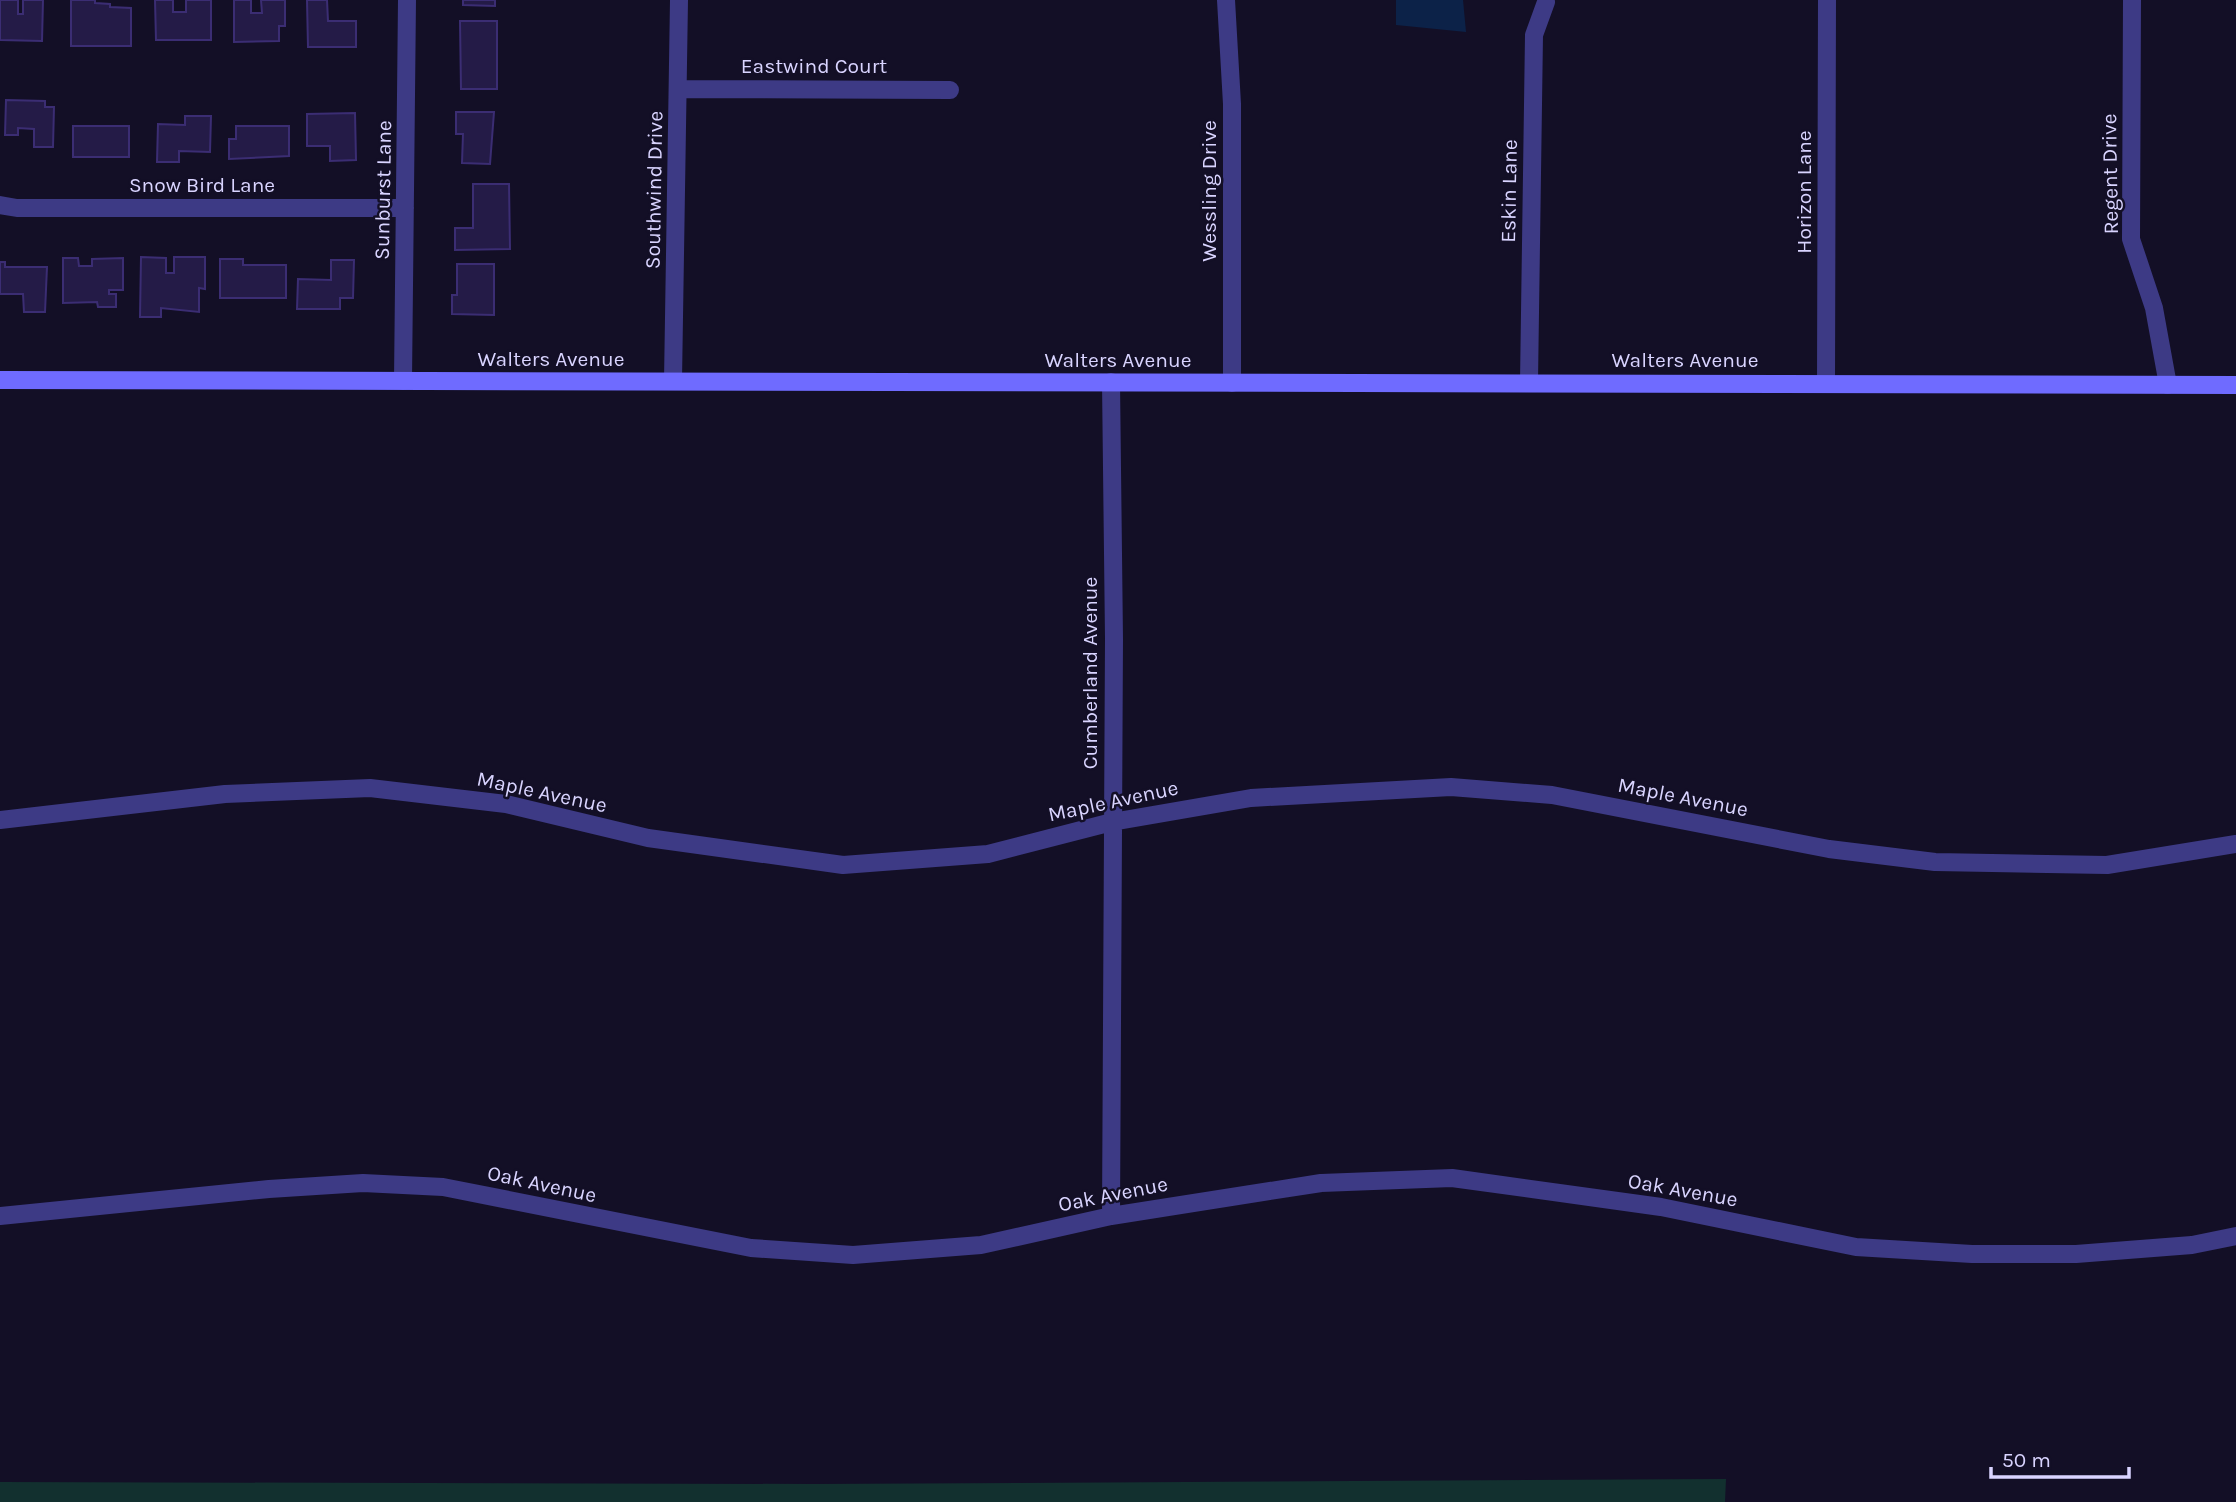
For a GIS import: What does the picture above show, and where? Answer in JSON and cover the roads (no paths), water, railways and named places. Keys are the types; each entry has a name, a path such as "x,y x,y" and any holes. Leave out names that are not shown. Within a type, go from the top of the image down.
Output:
{"main road":[{"name":"Walters Avenue","path":"0,380 2236,385"}],"street":[{"name":"Sunburst Lane","path":"403,381 407,0"},
{"name":"Southwind Drive","path":"673,382 679,0"},
{"name":"Wessling Drive","path":"1226,0 1232,104 1232,383"},
{"name":"Horizon Lane","path":"1826,384 1827,0"},
{"name":"Regent Drive","path":"2132,0 2131,239 2154,307 2168,385"},
{"name":"Eskin Lane","path":"1529,382 1534,35 1546,1"},
{"name":"Eastwind Court","path":"678,89 950,90"},
{"name":"Snow Bird Lane","path":"0,205 17,208 405,208"},
{"name":"Cumberland Avenue","path":"1111,382 1114,639 1111,1216"},
{"name":"Maple Avenue","path":"0,820 225,794 370,788 506,804 648,838 843,865 988,854 1112,822 1251,798 1451,787 1552,794 1829,849 1935,862 2107,865 2236,844"},
{"name":"Oak Avenue","path":"0,1216 269,1189 363,1183 443,1187 751,1248 853,1255 981,1245 1111,1216 1321,1183 1452,1178 1661,1207 1856,1247 1972,1254 2076,1254 2192,1245 2236,1236"}],"water":[{"path":"1396,0 1463,0 1466,32 1396,25"}]}
